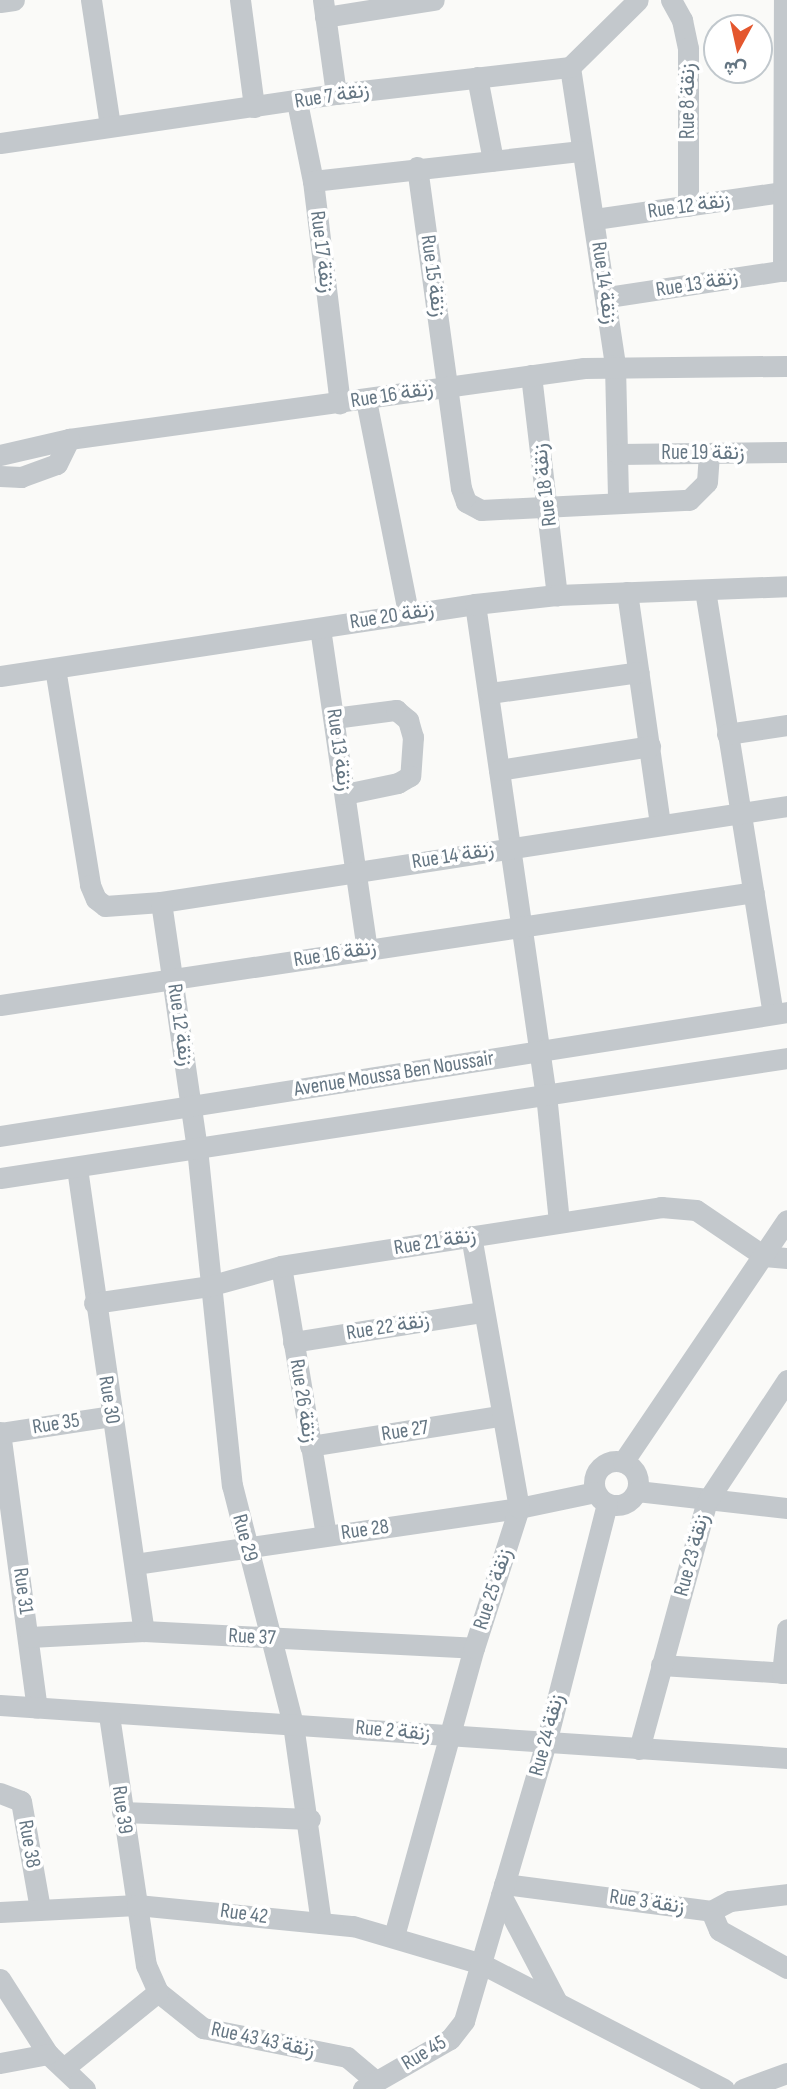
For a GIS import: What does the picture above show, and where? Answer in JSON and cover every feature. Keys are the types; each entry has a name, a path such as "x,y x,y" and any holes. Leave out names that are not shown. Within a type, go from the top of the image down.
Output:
{"street":[{"path":"0,2 14,0"},
{"path":"91,0 110,126"},
{"path":"240,0 254,107"},
{"path":"336,94 324,8 434,0"},
{"path":"570,67 638,0"},
{"name":"Rue 8 زنقة","path":"671,0 682,20 688,48 688,206"},
{"path":"784,0 785,270"},
{"name":"Rue 7 زنقة","path":"0,143 297,102 336,94 570,67"},
{"name":"Rue 14 زنقة","path":"570,67 581,151 608,297 615,365 618,500"},
{"path":"477,77 493,160"},
{"name":"Rue 17 زنقة","path":"297,102 313,181 340,403"},
{"path":"313,181 417,167 581,151"},
{"name":"Rue 15 زنقة","path":"417,167 448,386"},
{"name":"Rue 12 زنقة","path":"595,219 783,192"},
{"name":"Rue 13 زنقة","path":"608,297 785,270"},
{"name":"Rue 16 زنقة","path":"0,455 69,439 615,365 787,366"},
{"name":"Rue 18 زنقة","path":"531,375 557,595"},
{"path":"448,386 461,488 466,502 481,510 618,500 689,500 707,482 709,453"},
{"path":"366,400 408,613"},
{"path":"0,476 21,477 57,464 69,439"},
{"name":"Rue 19 زنقة","path":"618,454 787,452"},
{"name":"Rue 20 زنقة","path":"0,676 475,604 557,595 787,586"},
{"path":"705,590 739,814 780,1013"},
{"path":"627,592 660,825"},
{"path":"475,604 490,693 537,1051 546,1094 558,1222"},
{"name":"Rue 13 زنقة","path":"320,628 366,950"},
{"name":"Rue 14 زنقة","path":"55,668 90,885 96,899 105,906 161,902 787,806"},
{"path":"490,693 639,672"},
{"path":"334,718 396,710 408,720 413,737 410,776 398,783 345,794"},
{"path":"727,734 787,725"},
{"path":"499,770 650,746"},
{"name":"Rue 16 زنقة","path":"0,1005 754,892"},
{"name":"Rue 12 زنقة","path":"161,902 197,1148"},
{"name":"Avenue Moussa Ben Noussair","path":"0,1136 780,1013"},
{"path":"0,1178 787,1058"},
{"name":"Rue 29","path":"197,1148 209,1286 232,1485 293,1724 310,1819 321,1923"},
{"name":"Rue 30","path":"77,1168 94,1303 144,1631"},
{"name":"Rue 21 زنقة","path":"94,1303 209,1286 281,1266 677,1206 711,1218 764,1256"},
{"path":"623,1462 636,1474 637,1491 625,1504 601,1498 594,1477 600,1467 623,1462 787,1220"},
{"name":"Rue 25 زنقة","path":"394,1936 474,1648 519,1508 500,1416 471,1236"},
{"path":"764,1256 787,1258"},
{"name":"Rue 26 زنقة","path":"281,1266 326,1535"},
{"name":"Rue 22 زنقة","path":"293,1342 483,1312"},
{"name":"Rue 23 زنقة","path":"639,1749 707,1501 787,1380"},
{"name":"Rue 35","path":"0,1433 111,1416"},
{"name":"Rue 27","path":"310,1446 500,1416"},
{"name":"Rue 31","path":"0,1433 6,1502 30,1637 37,1708"},
{"path":"637,1491 787,1508"},
{"name":"Rue 28","path":"135,1564 247,1544 601,1498"},
{"name":"Rue 24 زنقة","path":"482,1964 546,1743 601,1498"},
{"path":"661,1665 785,1673 787,1629"},
{"name":"Rue 37","path":"30,1637 144,1631 474,1648"},
{"name":"Rue 2 زنقة","path":"0,1705 108,1715 293,1724 787,1758"},
{"name":"Rue 39","path":"108,1715 137,1905"},
{"name":"Rue 38","path":"0,1793 20,1801 40,1909"},
{"path":"122,1812 310,1819"},
{"path":"503,1889 556,2000"},
{"name":"Rue 3 زنقة","path":"503,1889 711,1911 730,1901 787,1894"},
{"name":"Rue 42","path":"0,1912 137,1905 321,1923 394,1936 482,1964 724,2089"},
{"name":"Rue 43 زنقة 43","path":"137,1905 146,1965 159,1992 203,2028 347,2057 370,2085"},
{"path":"711,1911 719,1930 787,1968"},
{"name":"Rue 45","path":"370,2085 456,2034 482,1964"},
{"path":"0,1979 56,2061 85,2089"},
{"path":"0,2063 56,2061 159,1992"},
{"path":"743,2089 787,2073"}]}
